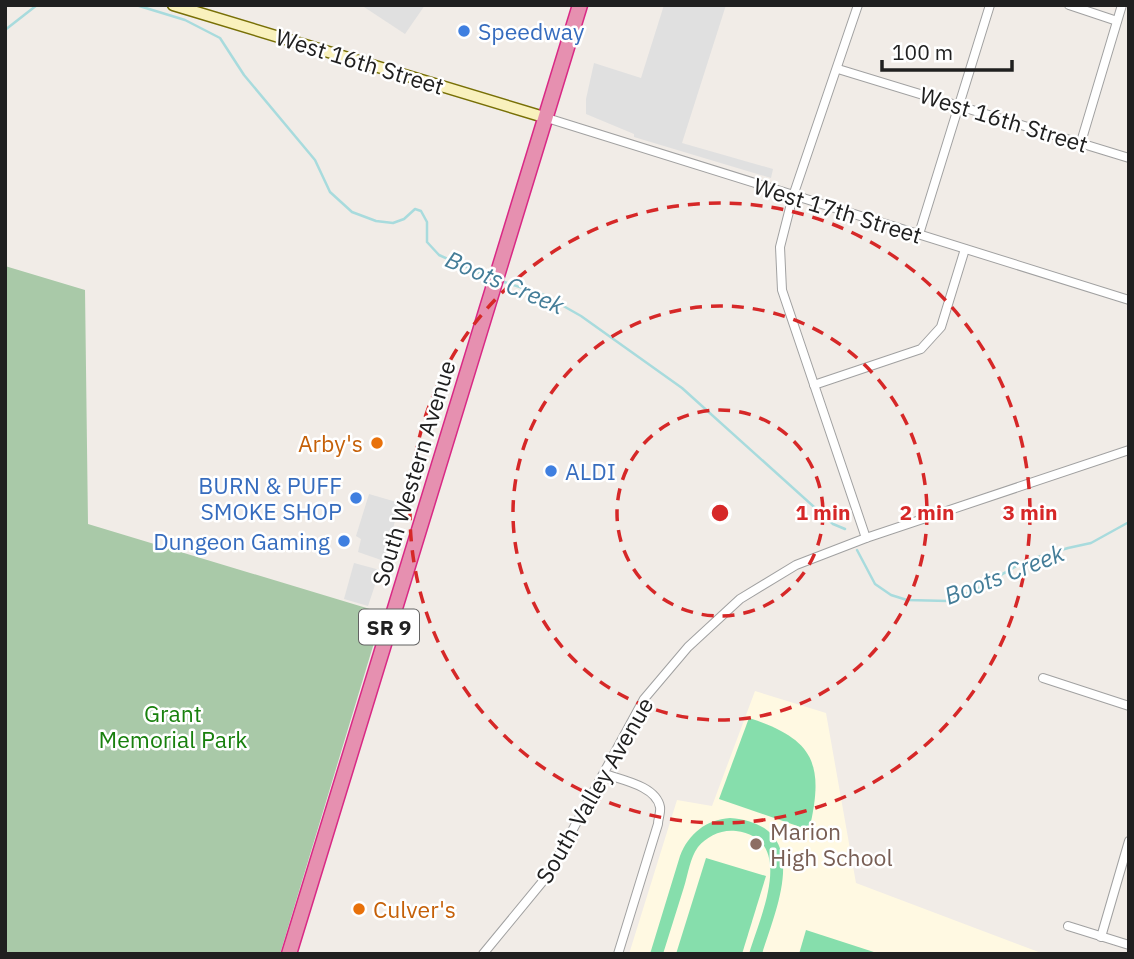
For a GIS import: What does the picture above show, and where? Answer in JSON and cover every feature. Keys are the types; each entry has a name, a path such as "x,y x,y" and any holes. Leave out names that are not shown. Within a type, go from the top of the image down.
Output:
{"highway":[{"name":"South Western Avenue","path":"289,954 580,5"}],"street":[{"name":"West 16th Street","path":"173,5 547,118"},
{"path":"858,5 793,197 780,247 782,290 866,538"},
{"path":"919,234 990,5"},
{"path":"1069,5 1117,21"},
{"path":"1081,142 1122,5"},
{"name":"West 16th Street","path":"838,69 1129,158"},
{"name":"West 17th Street","path":"547,118 1129,300"},
{"path":"814,385 921,349 942,327 965,248"},
{"name":"South Valley Avenue","path":"483,954 548,875 644,699 688,647 740,599 796,565 866,538 1129,450"},
{"path":"1043,678 1129,706"},
{"path":"605,774 641,786 654,796 660,808 618,954"},
{"path":"1101,937 1129,841"},
{"path":"1068,926 1129,946"}],"shaded area":[{"path":"361,5 425,5 405,34"},
{"path":"664,5 726,5 682,143 773,169 771,178 634,137 634,134 586,114 586,99 594,63 641,78"},
{"path":"369,494 400,503 384,561 358,552 361,539 356,536"},
{"path":"354,563 380,570 368,606 344,599"},
{"name":"Marion High School","path":"755,691 826,713 856,883 1044,954 629,954 677,800 712,806"}],"green space":[{"name":"Grant Memorial Park","path":"5,266 85,290 88,524 383,613 280,954 5,954"},
{"path":"749,718 788,735 801,745 809,757 816,788 809,830 719,799"},
{"path":"730,818 756,824 773,835 781,851 781,892 762,954 749,954 766,902 770,864 766,849 755,837 736,831 725,831 706,840 695,851 663,954 650,954 680,856 688,841 706,825"},
{"path":"706,858 766,876 742,954 676,954"},
{"path":"806,930 880,954 799,954"}],"waterway":[{"name":"Boots Creek","path":"5,30 37,5"},
{"name":"Boots Creek","path":"136,5 185,20 220,38 244,75 315,160 330,192 352,212 376,221 393,223 404,219 415,209 421,211 427,222 427,242 439,255 491,278"},
{"name":"Boots Creek","path":"501,281 544,295 581,316 682,388 833,524 845,529"},
{"name":"Boots Creek","path":"857,550 875,584 891,595 907,600 948,601 975,590 1025,561 1091,543 1129,522"}],"place":[{"name":"Speedway","path":"464,31"},
{"name":"Arby's","path":"377,443"},
{"name":"ALDI","path":"551,471"},
{"name":"BURN & PUFF SMOKE SHOP","path":"356,498"},
{"name":"Dungeon Gaming","path":"344,541"},
{"name":"Marion High School","path":"756,844"},
{"name":"Culver's","path":"359,909"}]}
